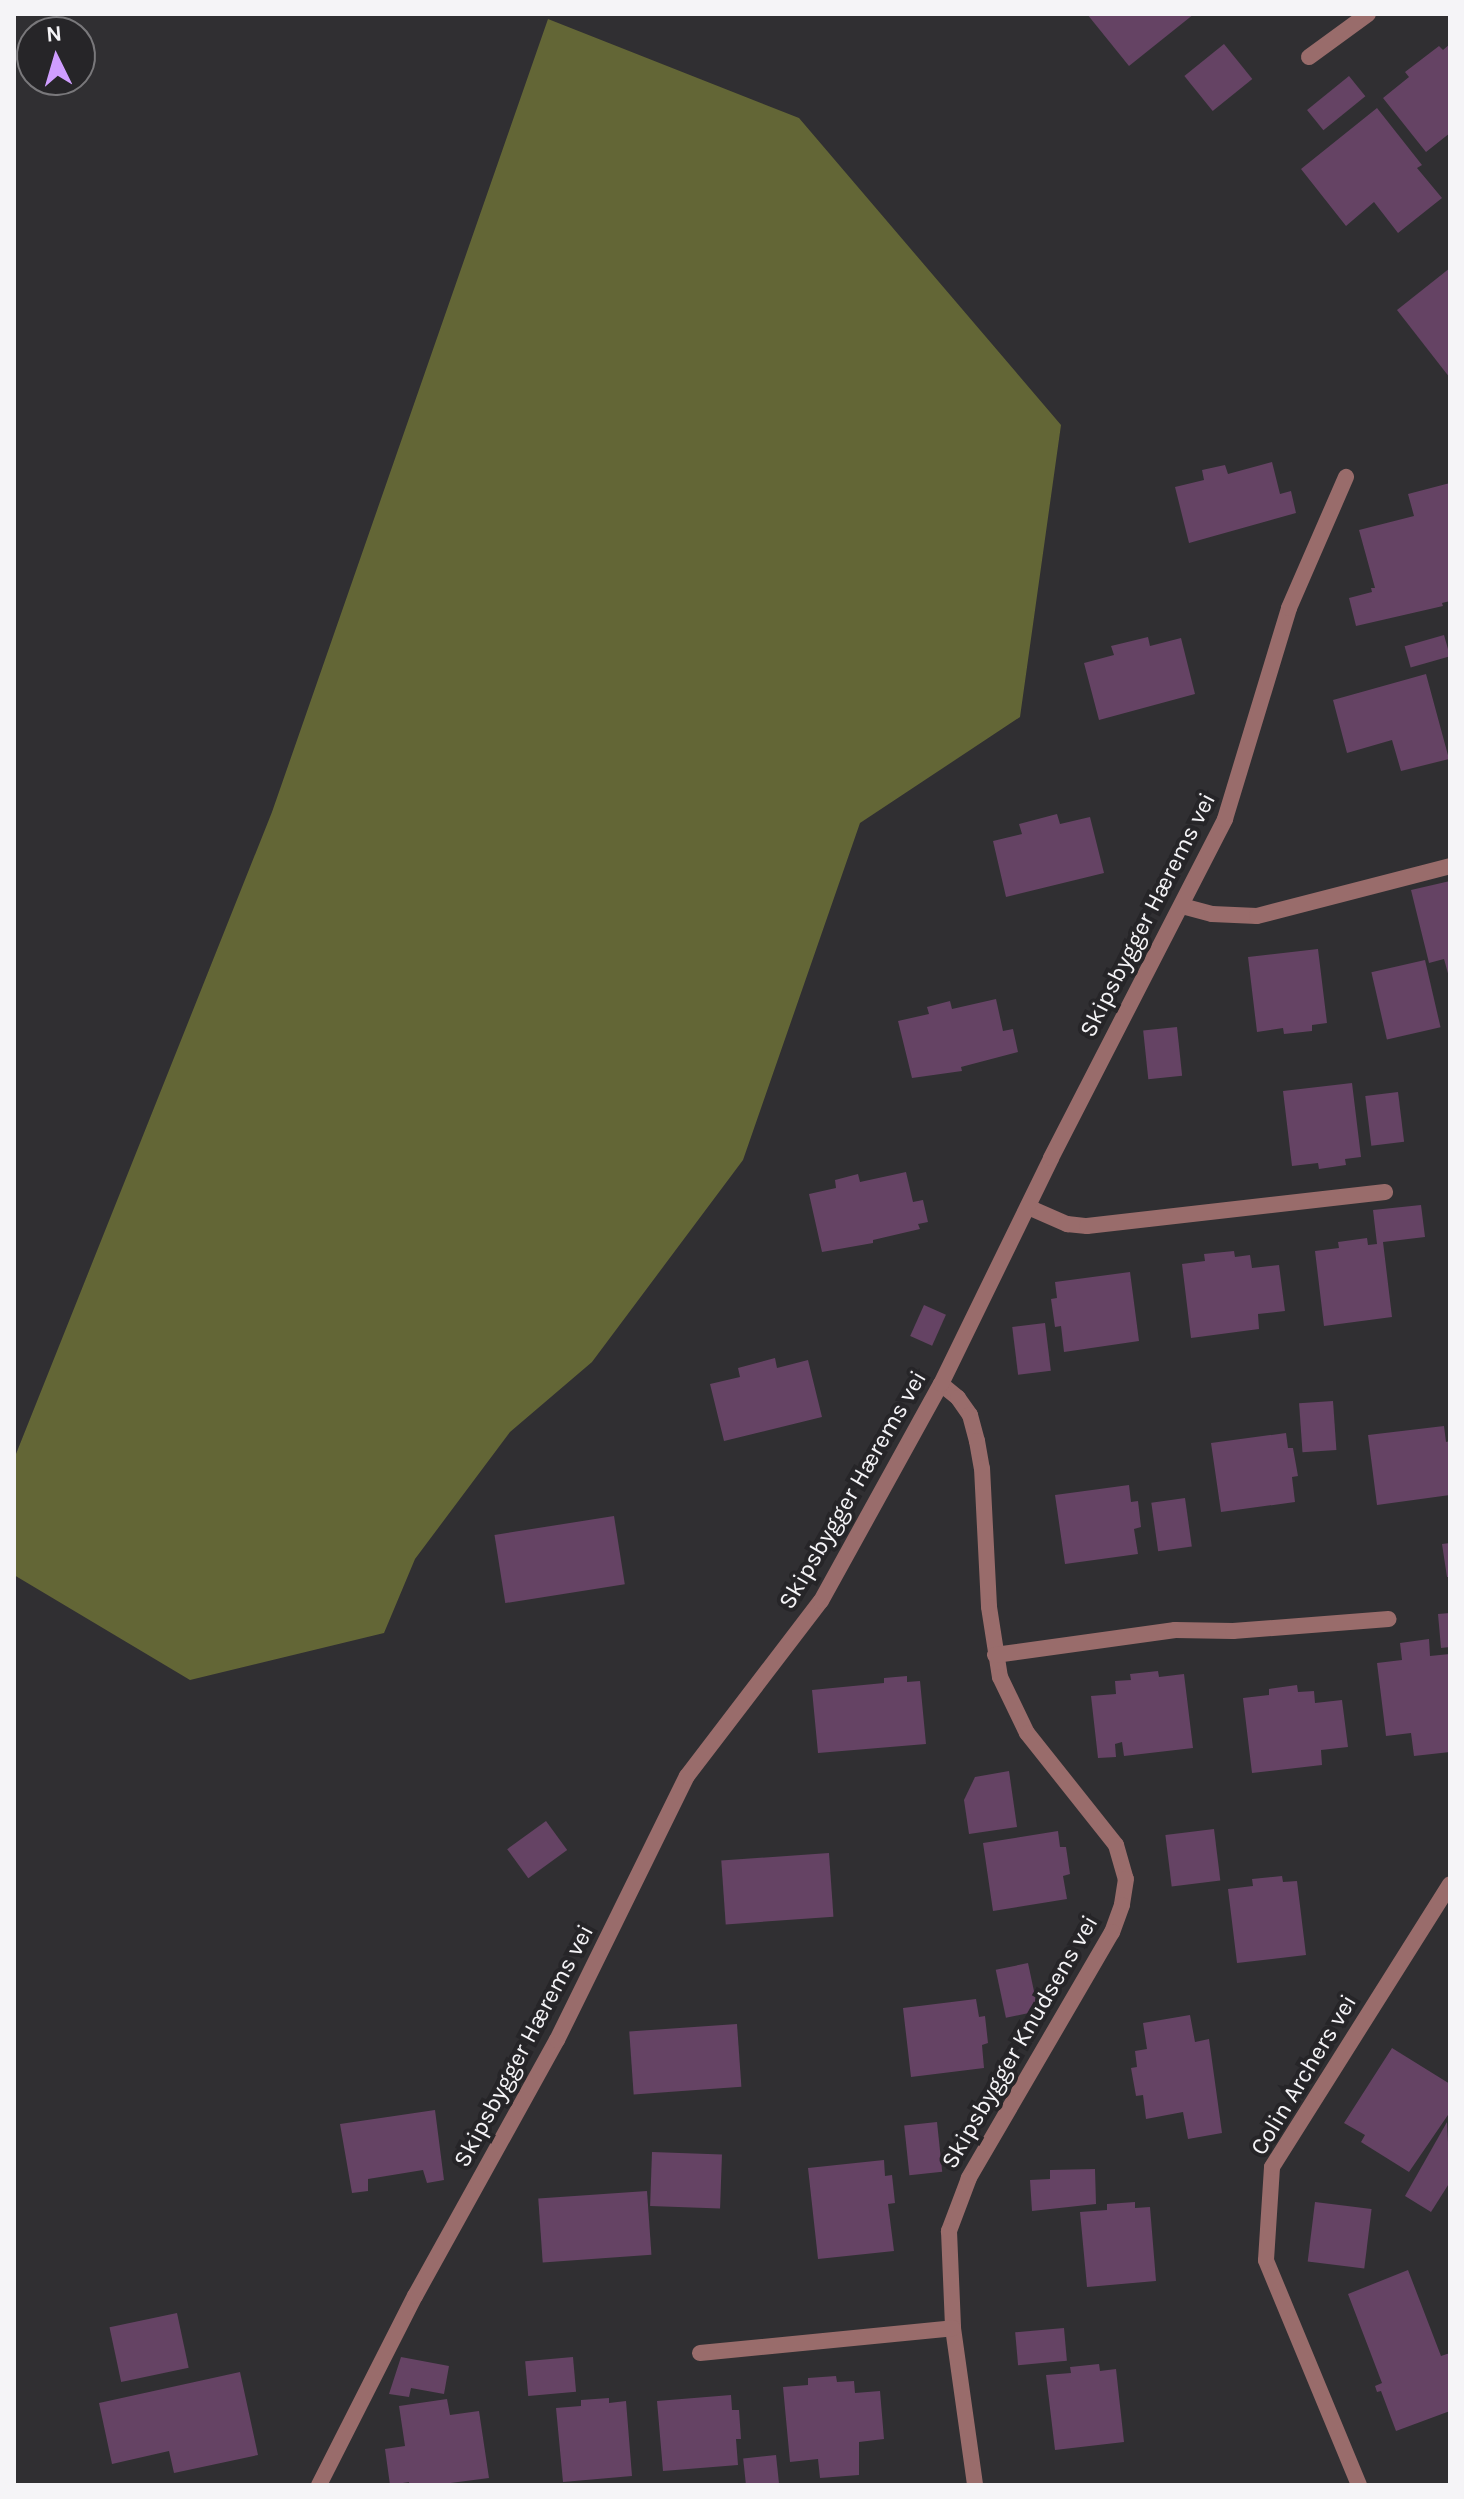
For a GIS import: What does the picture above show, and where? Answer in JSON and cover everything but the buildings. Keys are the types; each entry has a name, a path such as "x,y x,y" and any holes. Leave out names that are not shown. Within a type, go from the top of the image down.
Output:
{"street":[{"path":"1309,57 1368,14"},
{"name":"Skipsbygger Hærems vei","path":"319,2485 415,2296 557,2040 687,1776 821,1601 941,1384 1182,906 1237,790 1289,608 1346,477"},
{"path":"1182,906 1228,916 1257,916 1450,866"},
{"path":"1028,1207 1067,1224 1087,1226 1385,1192"},
{"name":"Skipsbygger Knudsens vei","path":"941,1384 958,1398 970,1415 977,1441 995,1655 1015,1714 1116,1845 1126,1879 1112,1932 959,2199 948,2246 953,2328 975,2485"},
{"path":"995,1655 1175,1630 1233,1631 1389,1619"},
{"name":"Colin Archers vei","path":"1359,2485 1266,2260 1272,2167 1450,1884"},
{"path":"700,2353 953,2328"}],"green space":[{"path":"548,19 799,118 1061,425 1020,717 860,823 743,1160 592,1362 510,1432 415,1559 384,1633 190,1680 14,1575 14,1459 272,812"}]}
